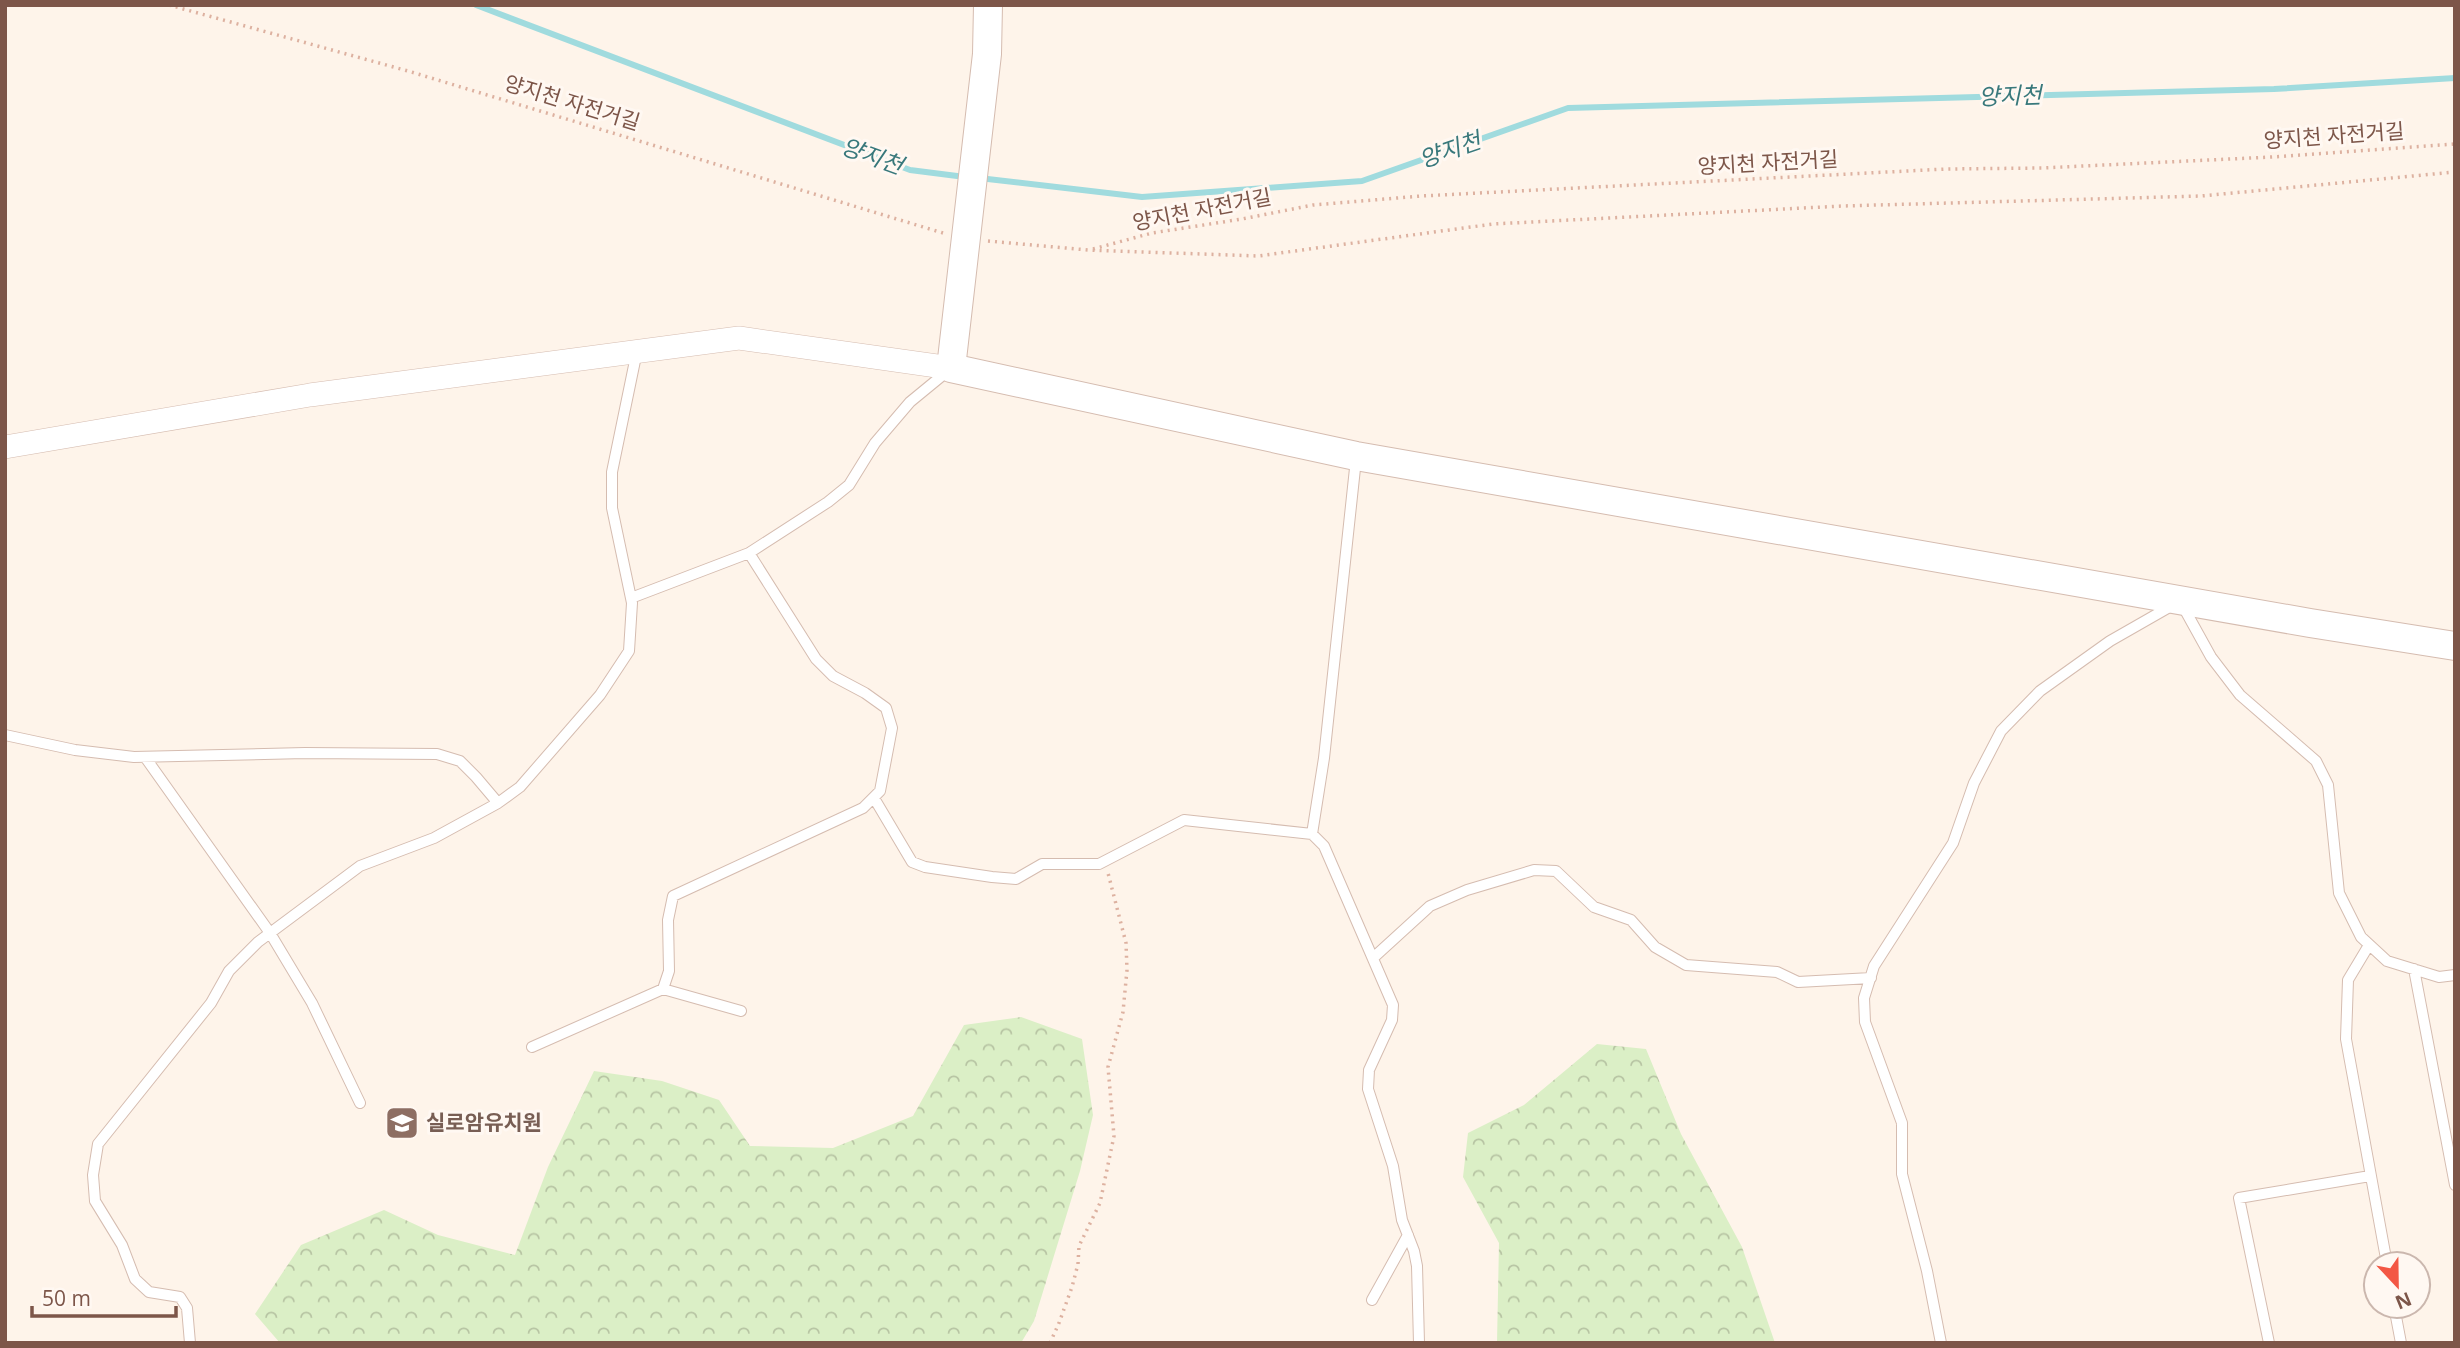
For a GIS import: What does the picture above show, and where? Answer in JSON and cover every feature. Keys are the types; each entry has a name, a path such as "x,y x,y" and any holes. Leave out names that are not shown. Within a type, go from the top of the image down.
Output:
{"street":[{"path":"951,368 987,54 988,5"},
{"path":"5,447 310,395 739,338 951,368 1356,456 2180,601 2455,646"}],"lane":[{"path":"190,1343 187,1308 180,1297 149,1292 135,1279 122,1245 95,1201 93,1175 98,1144 211,1003 229,971 270,933 360,866 434,838 498,803 520,787 591,706 629,651 631,598 612,508 612,472 637,351"},
{"path":"631,598 749,553 828,502 849,485 875,443 910,402 951,368"},
{"path":"1312,834 1324,758 1356,456"},
{"path":"663,989 669,971 667,920 673,896 863,808 880,791 892,728 886,708 833,676 816,659 749,553"},
{"path":"1941,1343 1927,1271 1902,1174 1902,1123 1866,1022 1864,998 1874,966 1953,844 1974,783 2001,731 2040,691 2110,641 2180,601 2211,657 2240,695 2316,761 2328,785 2339,893 2361,937 2386,961 2439,977 2455,975"},
{"path":"5,735 75,750 145,757 305,753 437,754 460,761 498,803"},
{"path":"145,757 270,933 313,1003 360,1104"},
{"path":"874,798 912,862 925,867 1016,879 1042,864 1099,864 1184,820 1312,834 1324,846 1393,1005 1392,1020 1369,1070 1368,1089 1393,1166 1402,1220 1417,1266 1419,1343"},
{"path":"1373,958 1430,906 1466,890 1534,870 1556,871 1594,907 1631,920 1655,947 1686,965 1777,972 1798,982 1871,978"},
{"path":"2370,945 2348,981 2346,1039 2383,1250"},
{"path":"2414,969 2455,1185"},
{"path":"532,1047 663,989 741,1011"},
{"path":"2270,1343 2239,1198 2370,1175"},
{"path":"1372,1300 1408,1236"},
{"path":"2397,1320 2401,1343"}],"path":[{"name":"양지천 자전거길","path":"169,5 434,79 731,167 824,198 965,232 1088,250 1258,256 1493,224 1842,206 2201,196 2455,172"},
{"name":"양지천 자전거길","path":"1088,250 1152,233 1313,205 1946,169 2042,168 2272,157 2455,144"},
{"path":"1050,1343 1072,1287 1079,1247 1100,1203 1114,1136 1108,1067 1123,1012 1127,970 1126,943 1105,861"}],"green space":[{"path":"1021,1017 1082,1039 1093,1115 1080,1171 1034,1321 1021,1343 280,1343 255,1314 301,1245 384,1210 438,1235 515,1255 548,1167 594,1071 662,1081 719,1100 750,1146 833,1148 913,1116 964,1025"},
{"path":"1597,1044 1646,1049 1681,1134 1742,1247 1775,1343 1497,1343 1499,1243 1463,1177 1468,1133 1524,1105"}],"waterway":[{"name":"양지천","path":"476,5 910,170 965,177"},
{"name":"양지천","path":"979,178 1142,197 1362,181 1568,108 2274,89 2455,78"}],"place":[{"name":"실로암유치원","path":"402,1123"}]}
